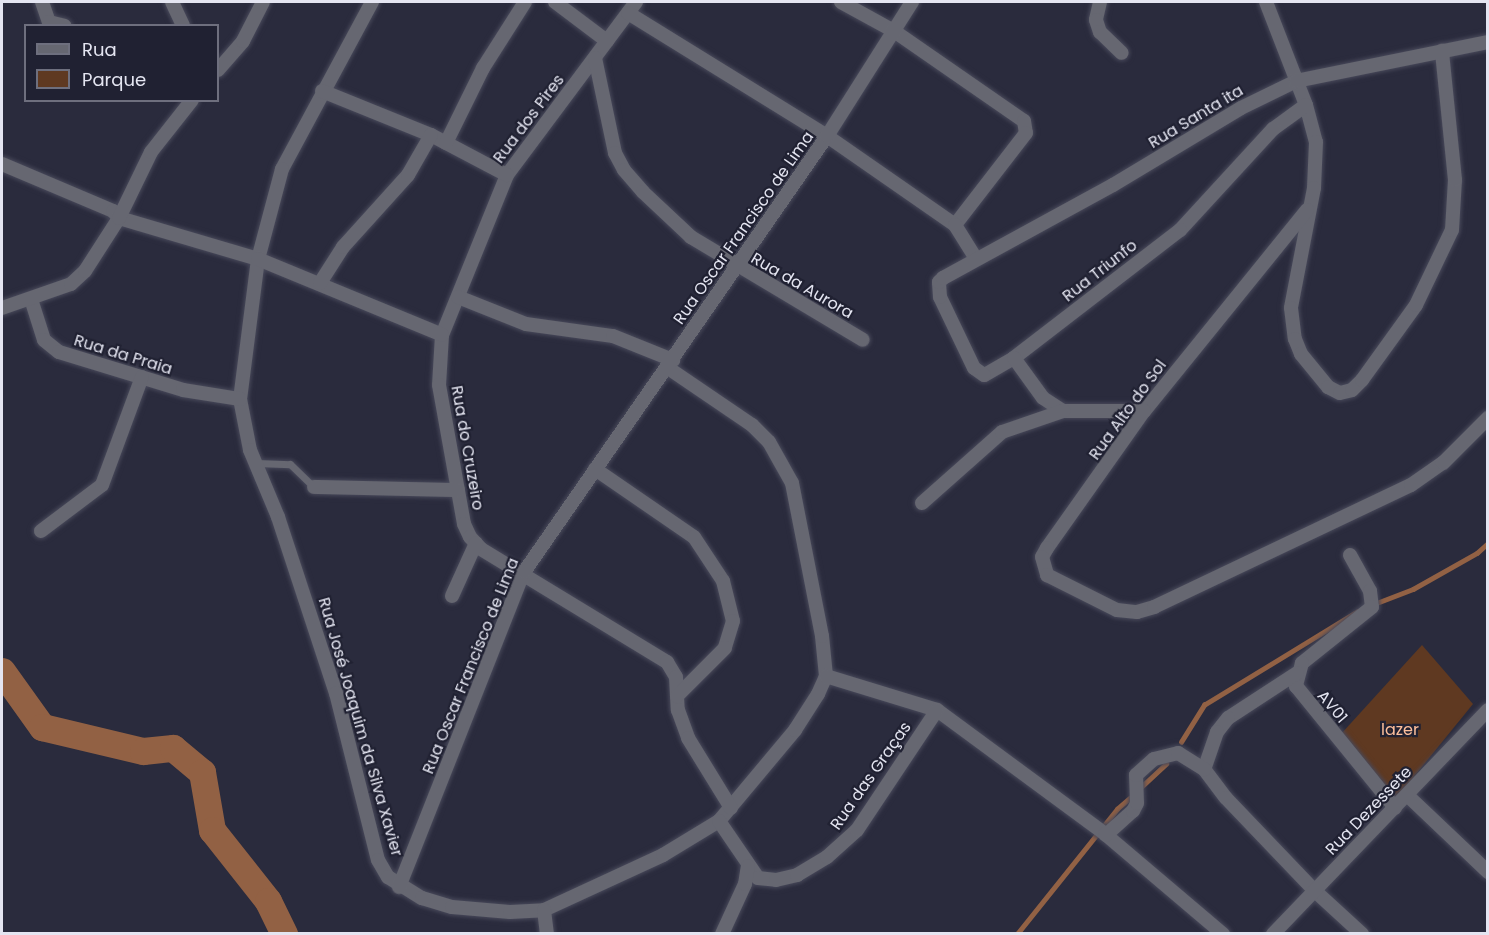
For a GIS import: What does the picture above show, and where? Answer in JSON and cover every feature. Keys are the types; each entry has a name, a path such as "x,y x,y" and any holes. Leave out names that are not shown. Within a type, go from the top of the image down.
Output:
{"street":[{"path":"42,2 49,22 57,24"},
{"path":"172,2 182,24"},
{"path":"219,69 243,41 263,2"},
{"name":"Rua José Joaquim da Silva Xavier","path":"372,2 282,169 258,259 240,399 243,426 316,631 378,860 388,877 399,887"},
{"path":"446,143 483,68 525,2"},
{"path":"555,2 607,41"},
{"path":"841,2 894,31 1017,113 1027,127 955,225"},
{"name":"Rua Oscar Francisco de Lima","path":"399,887 524,572 827,136 912,2"},
{"path":"1100,2 1096,20 1100,32 1122,53"},
{"path":"1266,2 1313,126 1317,166 1307,210 1292,308 1295,339 1308,362 1328,387 1340,393 1352,390 1362,380 1416,305 1452,230 1455,180 1442,51"},
{"path":"632,7 827,136 955,225 976,259"},
{"name":"Rua dos Pires","path":"442,335 507,175 632,7"},
{"name":"Rua Santa ita","path":"943,278 1104,190 1240,108 1296,81 1488,42"},
{"name":"Rua da Aurora","path":"596,58 615,153 624,171 665,215 736,267 863,340"},
{"path":"322,91 431,135 507,175"},
{"path":"2,308 71,284 85,271 119,218 152,152 190,102"},
{"name":"Rua Triunfo","path":"943,278 939,282 940,297 978,372 990,373 1014,358 1195,218 1273,129 1306,105"},
{"path":"320,283 343,247 408,175 431,135"},
{"path":"2,164 113,211 119,218 258,259 442,335"},
{"name":"Rua Alto do Sol","path":"1307,210 1144,411 1042,557 1047,575 1118,610 1137,612 1184,596 1411,485 1443,464 1488,418"},
{"path":"399,887 452,907 510,912 544,910 663,855 719,821 731,808 795,730 826,676 807,545 792,483 769,442 752,425 670,364 613,336 526,324 458,297"},
{"name":"Rua da Praia","path":"31,299 49,346 199,394 240,399"},
{"name":"Rua do Cruzeiro","path":"442,335 439,385 464,524 476,543"},
{"path":"1014,358 1043,398 1063,411"},
{"path":"41,531 82,503 102,485 142,377"},
{"path":"922,503 1002,432 1063,411 1144,411"},
{"path":"595,469 694,537 723,582 733,621 725,648 677,696"},
{"path":"314,487 458,490"},
{"path":"452,596 476,543 667,662 676,677 677,696 688,738 731,808"},
{"path":"1204,769 1217,732 1228,718 1297,673 1302,663 1372,602 1350,555"},
{"name":"AV01","path":"1297,673 1296,686 1303,698 1395,808"},
{"path":"826,676 937,710 1092,824 1222,933"},
{"name":"Rua das Graças","path":"719,821 758,878 776,880 797,875 836,850 857,830 937,710"},
{"name":"Rua Dezessete","path":"1273,933 1488,710"},
{"path":"1106,835 1133,811 1136,776 1164,754 1178,753 1204,769 1226,798 1315,891 1362,933"},
{"path":"1407,795 1488,872"},
{"path":"722,933 745,884 748,866"},
{"path":"544,910 547,933"}],"lane":[{"path":"256,464 290,464 314,487"}],"green space":[{"name":"lazer","path":"1422,645 1473,704 1395,800 1341,734"}],"waterway":[{"path":"1374,604 1413,589 1477,553 1488,543"},
{"path":"1181,742 1204,705 1358,611"},
{"path":"2,671 42,727 143,751 173,748 202,772 212,830 268,901 284,934"},
{"path":"1139,789 1166,764"},
{"path":"1017,934 1117,809 1133,795"}]}
